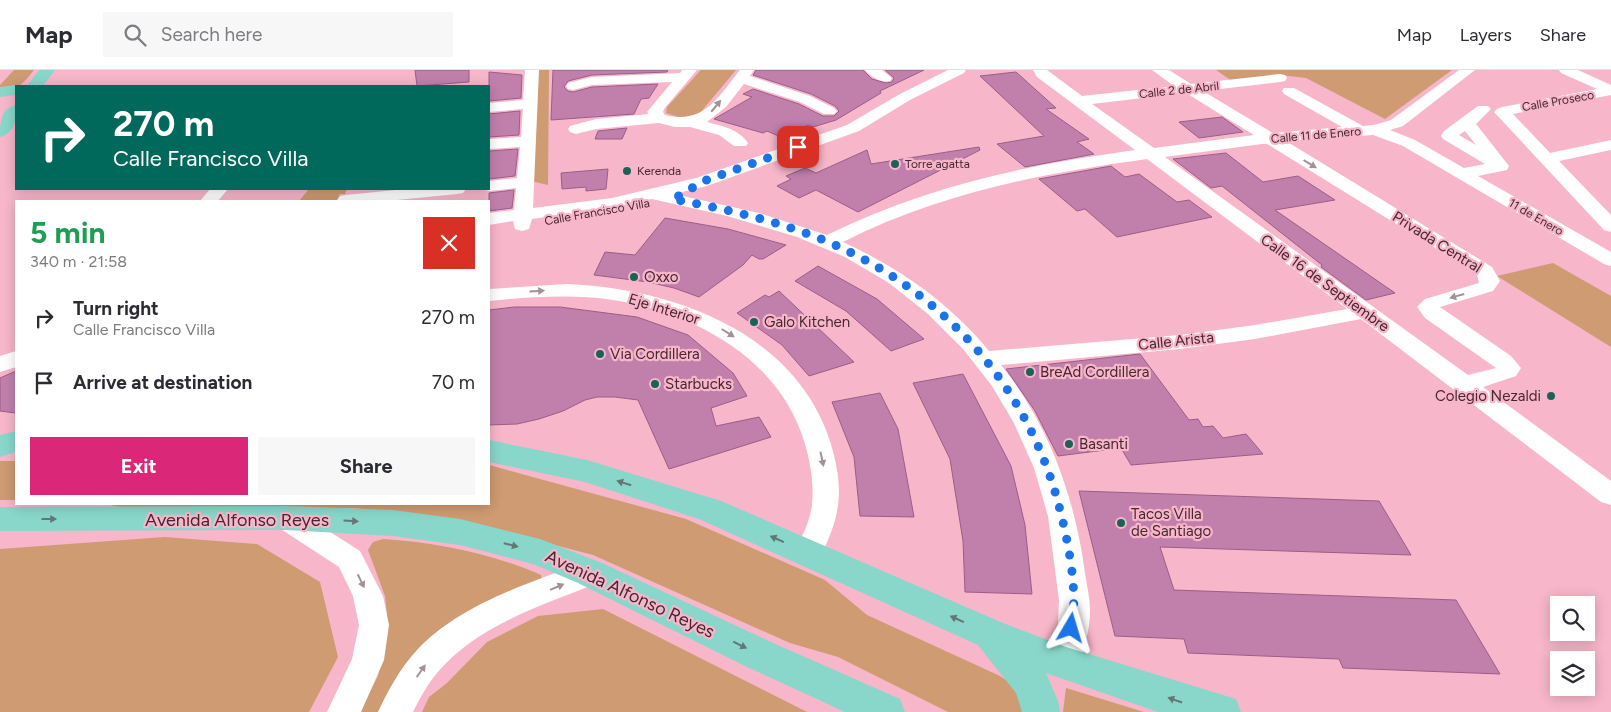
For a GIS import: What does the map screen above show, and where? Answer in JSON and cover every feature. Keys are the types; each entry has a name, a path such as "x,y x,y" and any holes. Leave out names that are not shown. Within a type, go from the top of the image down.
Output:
{"main road":[{"path":"35,85 47,70"},
{"path":"0,92 15,90"},
{"path":"0,102 15,103"},
{"path":"0,131 15,111"},
{"path":"0,436 15,440"},
{"path":"0,446 15,440"},
{"path":"490,451 587,471 710,510 990,634 1063,663 1188,704 1222,712"},
{"name":"Avenida Alfonso Reyes","path":"0,518 286,518 393,523 460,532 540,552 590,573 758,654 886,712"},
{"path":"990,634 1025,674 1035,690 1041,712"}],"street":[{"path":"522,220 529,141 532,70"},
{"path":"872,70 885,78"},
{"name":"Calle Francisco Villa","path":"490,229 522,220 542,206 612,203 701,182 853,128 905,97 959,70"},
{"name":"Calle 16 de Septiembre","path":"1040,70 1042,74 1078,101 1464,384 1611,495"},
{"path":"1159,70 1268,139"},
{"name":"Calle 11 de Enero","path":"827,242 876,218 958,188 1007,176 1149,153 1367,130 1397,123 1467,70"},
{"path":"1566,70 1611,91"},
{"path":"573,86 592,81 686,73"},
{"path":"659,118 655,112 658,107 686,73"},
{"path":"691,122 708,116 744,74 829,111"},
{"name":"Calle 2 de Abril","path":"1078,101 1280,78"},
{"name":"11 de Enero","path":"1289,91 1367,130 1400,139 1611,260"},
{"name":"Calle Proseco","path":"1546,159 1502,112 1504,110 1611,91"},
{"path":"490,107 530,104"},
{"path":"1483,109 1449,136 1501,166"},
{"path":"576,129 596,124 659,118 674,122 691,122 725,132 740,143"},
{"path":"1467,123 1501,166"},
{"name":"Privada Central","path":"1268,139 1485,271 1490,281 1486,287 1432,303 1428,307 1433,313 1503,361 1509,368 1505,373 1464,384"},
{"path":"490,144 529,141"},
{"path":"1546,159 1611,145"},
{"path":"1546,159 1611,226"},
{"path":"1460,174 1501,166"},
{"path":"490,186 526,182"},
{"path":"526,182 542,206"},
{"name":"Calle Francisco Villa","path":"542,206 611,212 672,199 701,182"},
{"path":"210,200 218,190"},
{"path":"346,200 448,190"},
{"path":"650,193 764,221 827,242 880,269 931,303 947,317 986,359 1005,386 1032,433 1054,486 1067,539 1075,612 1063,663"},
{"name":"Calle Francisco Villa","path":"490,219 522,220"},
{"name":"Eje Interior","path":"490,295 562,290 614,294 678,310 721,329 748,346 774,368 790,387 808,413 819,446 825,473 824,516 808,553"},
{"name":"Calle Arista","path":"986,359 1180,342 1255,332 1365,312"},
{"path":"0,351 15,344"},
{"path":"0,365 15,358"},
{"path":"286,518 350,559 368,596 374,625 368,660 344,712"},
{"path":"395,712 431,656 459,631 501,609 590,573"}],"shaded area":[{"path":"14,70 34,70 27,79 20,85 15,85 15,87 0,90 0,85"},
{"path":"536,70 549,70 548,185 531,181"},
{"path":"701,70 736,70 700,113 681,118 666,113 667,107"},
{"path":"1216,70 1452,70 1385,119 1306,78 1281,75 1232,81"},
{"path":"308,190 347,190 345,194 340,194 337,200 300,200"},
{"path":"1553,263 1611,296 1611,347 1497,276"},
{"path":"0,461 15,461 15,500 0,500"},
{"path":"490,465 686,519 825,580 867,615 1000,676 1021,690 1027,712 948,712 838,657 790,643 593,555 463,521 354,508 120,507 111,505 490,505"},
{"path":"165,537 257,544 320,582 338,657 309,712 0,712 0,549"},
{"path":"383,539 443,546 484,555 541,575 542,580 382,712 360,712 378,676 386,638 387,613 385,596 368,550 373,542"},
{"path":"603,609 807,712 422,712 429,697 447,683 487,642 538,616"},
{"path":"1066,688 1144,712 1063,712"}],"building":[{"path":"415,70 469,70 469,82 417,85"},
{"path":"553,70 668,70 667,72 592,75 568,81 564,87 568,91 573,92 592,87 658,84 649,98 641,99 634,114 551,120"},
{"path":"756,70 863,70 872,79 886,83 892,82 894,78 885,70 924,70 880,91 881,93 836,120 813,127 808,125 783,138 767,131 763,133 714,119 752,97 743,94 753,89 799,104 823,116 834,116 839,111 835,106 811,94 753,75"},
{"path":"489,72 522,75 521,98 490,101"},
{"path":"1016,72 1056,108 1046,109 1089,139 1077,142 1094,154 1025,167 997,144 1044,136 980,76"},
{"path":"520,111 519,135 490,137 490,114"},
{"path":"1222,117 1243,132 1199,138 1179,122"},
{"path":"627,128 622,139 595,139 598,131"},
{"name":"Torre agatta","path":"979,147 980,150 858,212 816,190 799,198 777,186 791,179 786,176 805,168 816,173 867,150 871,164"},
{"path":"518,149 515,176 490,179 490,151"},
{"path":"1226,153 1263,182 1298,176 1335,200 1275,210 1395,293 1366,300 1321,267 1322,265 1222,186 1211,188 1173,159"},
{"path":"1111,166 1125,177 1139,174 1177,202 1189,200 1212,217 1117,237 1085,209 1077,211 1039,179"},
{"path":"608,169 606,189 586,191 586,187 562,189 561,173"},
{"path":"514,190 512,208 490,211 489,193"},
{"path":"665,218 728,229 786,245 763,259 752,255 743,265 699,297 674,288 648,282 594,275 605,252 635,255"},
{"path":"818,266 877,299 924,339 891,351 846,311 795,281"},
{"path":"779,291 854,362 809,376 782,345 737,313 765,295 769,297"},
{"name":"Via Cordillera","path":"514,307 560,307 637,317 688,335 733,373 747,396 711,408 716,426 759,417 771,437 669,469 638,400 597,397 539,419 517,424 490,425 490,310"},
{"path":"1140,354 1189,420 1198,419 1203,427 1213,426 1223,438 1246,434 1263,454 1131,465 1121,448 1058,456 1035,411 1006,369"},
{"path":"15,371 15,413 0,411 0,378"},
{"path":"963,374 1011,466 1025,525 1032,594 965,592 963,541 950,459 913,383"},
{"path":"880,393 898,429 914,517 860,516 854,457 832,402"},
{"path":"1079,491 1379,501 1411,555 1160,547 1174,590 1456,600 1500,674 1343,668 1339,659 1188,653 1184,639 1115,636"}],"place":[{"name":"Torre agatta","path":"895,164"},
{"name":"Kerenda","path":"627,171"},
{"name":"Oxxo","path":"634,277"},
{"name":"Galo Kitchen","path":"754,322"},
{"name":"Via Cordillera","path":"600,354"},
{"name":"BreAd Cordillera","path":"1030,372"},
{"name":"Starbucks","path":"655,384"},
{"name":"Colegio Nezaldi","path":"1551,396"},
{"name":"Basanti","path":"1069,444"},
{"name":"Tacos Villa de Santiago","path":"1121,523"}],"route":[{"path":"798,147 701,182 672,199 764,221 834,245 880,269 931,303 947,317 986,359 1005,386 1032,433 1051,478 1067,539 1075,612 1071,628"}]}
